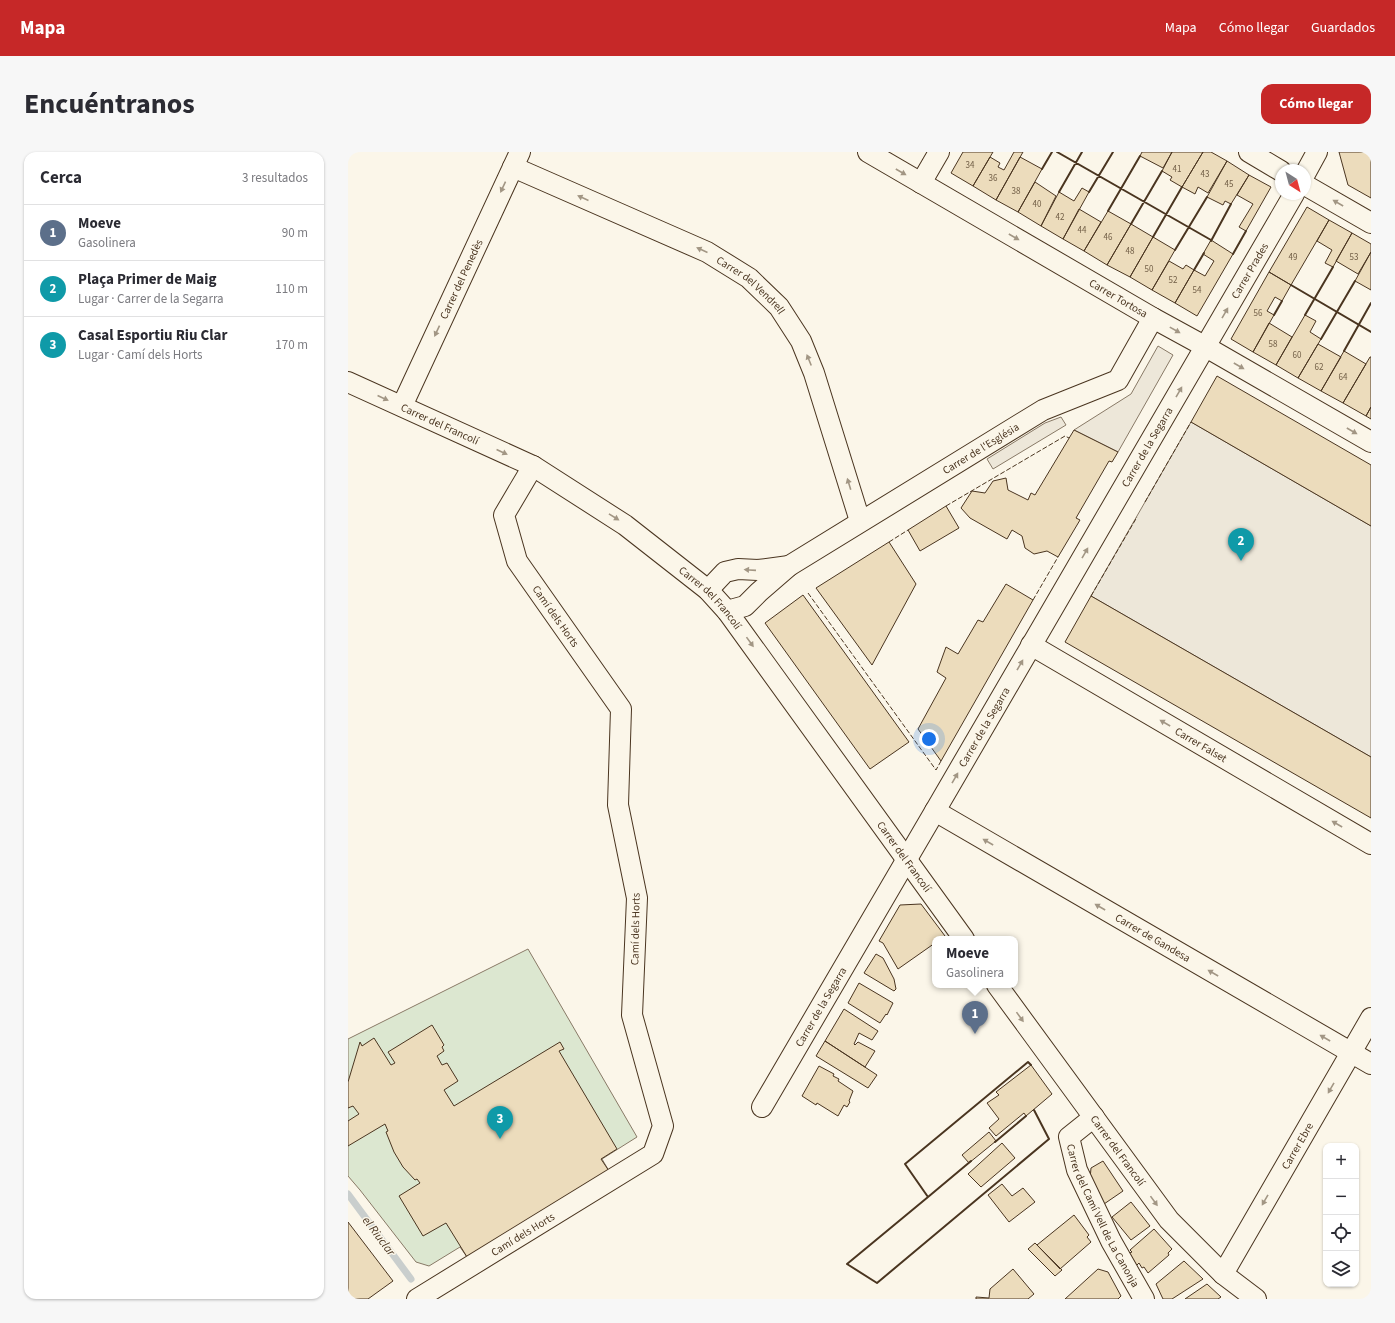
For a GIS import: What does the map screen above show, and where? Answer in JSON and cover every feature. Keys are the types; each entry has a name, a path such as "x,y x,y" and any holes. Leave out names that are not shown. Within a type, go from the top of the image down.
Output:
{"street":[{"name":"Carrer Tortosa","path":"868,152 1153,318 1206,346 1371,442"},
{"path":"922,183 940,152"},
{"path":"1249,152 1275,167"},
{"path":"1310,164 1317,152"},
{"name":"Carrer del Penedès","path":"402,406 516,160"},
{"name":"Carrer del Vendrell","path":"516,160 707,252 748,278 779,307 801,341 814,373 860,521"},
{"path":"1311,188 1371,222"},
{"name":"Carrer Prades","path":"1206,346 1291,200"},
{"name":"Carrer de l'Església","path":"727,611 745,606 788,566 1042,410 1118,380 1153,318"},
{"name":"Carrer de la Segarra","path":"762,1107 1206,346"},
{"name":"Carrer del Francolí","path":"348,382 533,466 626,525 708,590 727,611 962,936"},
{"name":"Camí dels Horts","path":"417,1299 652,1154 663,1126 632,1015 637,898 618,805 621,709 517,561 504,515 533,466"},
{"name":"Carrer de l'Església","path":"708,590 725,572 738,569 758,570 788,566"},
{"name":"Carrer Falset","path":"1031,645 1371,844"},
{"name":"Carrer de Gandesa","path":"935,811 1371,1064"},
{"name":"Carrer del Francolí","path":"999,988 1169,1220 1223,1274 1256,1299"},
{"name":"Carrer Ebre","path":"1223,1274 1371,1018"},
{"name":"Carrer del Camí Vell de La Canonja","path":"1094,1118 1069,1136 1077,1170 1111,1241 1144,1299"}],"green space":[{"path":"528,949 637,1137 602,1159 609,1171 467,1257 460,1247 429,1266 416,1262 348,1176 348,1039"}],"shaded area":[{"path":"1158,346 1173,355 1118,452 1074,430 1131,394"},
{"path":"1061,417 1066,425 993,469 987,459 1045,423"},
{"path":"1191,422 1371,526 1371,757 1091,596"}],"building":[{"path":"963,152 993,152 973,186 951,173"},
{"path":"1014,152 1023,152 996,200 973,186 990,157 1000,163 998,167 1004,170"},
{"path":"1142,152 1172,152 1163,168 1140,156"},
{"path":"1172,152 1203,152 1182,187 1170,180 1172,177 1162,171"},
{"path":"1203,152 1211,152 1227,161 1208,193 1198,187 1195,194 1182,187"},
{"path":"1339,152 1371,152 1371,198 1348,185"},
{"path":"1020,157 1042,169 1018,212 996,200"},
{"path":"1227,161 1249,175 1231,204 1225,201 1223,205 1207,197"},
{"path":"1249,175 1271,187 1246,231 1239,227 1253,204 1237,195"},
{"path":"1035,182 1056,196 1041,226 1018,212"},
{"path":"1082,188 1089,192 1063,239 1041,226 1059,192 1074,201"},
{"path":"1307,207 1329,220 1291,285 1269,272"},
{"path":"1079,209 1101,222 1084,251 1063,239"},
{"path":"1108,211 1131,224 1107,265 1084,251"},
{"path":"1329,220 1352,233 1333,267 1325,263 1332,250 1317,241"},
{"path":"1131,224 1153,237 1130,277 1107,265"},
{"path":"1352,233 1371,244 1371,252 1358,274 1336,261"},
{"path":"1153,237 1175,250 1152,290 1130,277"},
{"path":"1211,240 1233,254 1197,316 1175,303 1194,270 1205,276 1214,261 1203,254"},
{"path":"1371,252 1371,290 1355,281"},
{"path":"1169,261 1183,269 1186,265 1194,270 1175,303 1152,290"},
{"path":"1269,272 1291,285 1282,301 1275,297 1267,311 1274,315 1253,352 1231,339"},
{"path":"1305,315 1316,321 1310,332 1321,339 1298,378 1276,365"},
{"path":"1269,323 1292,337 1276,365 1253,352"},
{"path":"1318,344 1341,357 1321,391 1298,378"},
{"path":"1344,351 1366,364 1343,403 1321,391"},
{"path":"1370,357 1371,407 1366,416 1343,403"},
{"path":"1217,376 1371,465 1371,526 1191,422"},
{"path":"1371,407 1371,419 1366,416"},
{"path":"1074,430 1118,452 1112,462 1109,461 1076,518 1080,520 1058,557 1047,551 1034,554 1025,548 1022,536 1012,530 1007,539 970,518 961,508 972,491 985,493 993,481 1006,478 1008,490 1028,500 1031,493 1035,495"},
{"path":"946,506 959,528 920,551 908,530"},
{"path":"889,542 916,584 872,665 816,588"},
{"path":"1006,584 1033,600 941,761 918,729 946,678 937,672 946,647 958,654 978,620 983,622"},
{"path":"803,595 909,742 870,769 765,623"},
{"path":"1091,596 1371,757 1371,818 1065,642"},
{"path":"921,904 945,936 932,936 932,945 898,969 883,943 879,941 900,905"},
{"path":"876,954 883,958 894,979 896,989 894,991 864,973"},
{"path":"859,983 893,1003 887,1015 886,1014 880,1023 848,1003"},
{"path":"844,1009 878,1031 872,1040 859,1033 854,1044 855,1045 858,1042 875,1051 865,1067 825,1041"},
{"path":"432,1025 444,1045 442,1047 444,1051 437,1056 442,1065 447,1063 458,1081 444,1090 454,1106 560,1042 564,1049 559,1051 617,1149 601,1159 609,1171 467,1257 446,1223 423,1236 399,1196 420,1183 417,1179 415,1180 403,1167 394,1152 386,1132 388,1131 385,1124 348,1146 348,1121 359,1114 353,1106 348,1108 348,1082 360,1042 362,1046 374,1038 391,1065 395,1063 388,1052"},
{"path":"825,1041 877,1075 868,1088 816,1056"},
{"path":"1031,1065 1052,1094 1026,1116 1024,1113 996,1136 989,1128 999,1119 987,1103 999,1095 996,1092"},
{"path":"819,1066 834,1074 833,1076 839,1079 838,1081 853,1091 847,1107 844,1105 838,1116 802,1096"},
{"path":"989,1132 996,1141 969,1163 962,1155"},
{"path":"1002,1143 1015,1158 981,1187 968,1174"},
{"path":"1103,1161 1123,1191 1104,1204 1090,1179 1091,1168"},
{"path":"1002,1184 1012,1196 1023,1188 1035,1202 1009,1222 988,1195"},
{"path":"1131,1202 1150,1226 1131,1240 1112,1217"},
{"path":"1074,1215 1089,1235 1087,1237 1091,1242 1060,1269 1037,1245"},
{"path":"348,1222 393,1281 368,1299 348,1299"},
{"path":"1154,1229 1172,1249 1168,1253 1169,1255 1148,1273 1139,1263 1135,1267 1127,1254 1132,1252 1130,1250"},
{"path":"1035,1243 1062,1270 1055,1276 1028,1249"},
{"path":"1184,1261 1203,1279 1172,1299 1163,1299 1156,1284"},
{"path":"1013,1269 1034,1294 1028,1299 976,1299 976,1297 989,1298 990,1289"},
{"path":"1098,1269 1108,1272 1121,1296 1118,1299 1065,1299"},
{"path":"1207,1284 1221,1297 1218,1299 1185,1299"}],"waterway":[{"name":"el Riuclar","path":"348,1194 411,1279"}],"fence":[{"path":"1145,502 1191,422"},
{"path":"946,506 1065,436 1069,438"},
{"path":"1091,596 1137,517"},
{"path":"889,542 908,530"},
{"path":"1033,600 1058,557"},
{"path":"808,593 936,770 941,761"}],"wall":[{"path":"1042,169 1052,152"},
{"path":"1057,152 1211,240"},
{"path":"1059,192 1082,152"},
{"path":"1089,192 1113,152"},
{"path":"1108,211 1140,156"},
{"path":"1131,224 1162,171"},
{"path":"1153,237 1182,187"},
{"path":"1175,250 1207,197"},
{"path":"1211,241 1231,204"},
{"path":"1233,254 1246,231"},
{"path":"1194,270 1204,253"},
{"path":"1305,315 1333,267"},
{"path":"1321,339 1355,281"},
{"path":"1291,285 1371,332"},
{"path":"1274,315 1282,301"},
{"path":"1344,351 1371,303"},
{"path":"971,1161 928,1197 905,1164 1028,1062 1031,1065"},
{"path":"928,1197 847,1264 877,1283 1049,1139 1034,1110"},
{"path":"995,1142 1026,1116"}],"place":[{"name":"Plaça Primer de Maig","path":"1241,561"},
{"name":"Moeve","path":"975,1034"},
{"name":"Casal Esportiu Riu Clar","path":"500,1139"}]}
